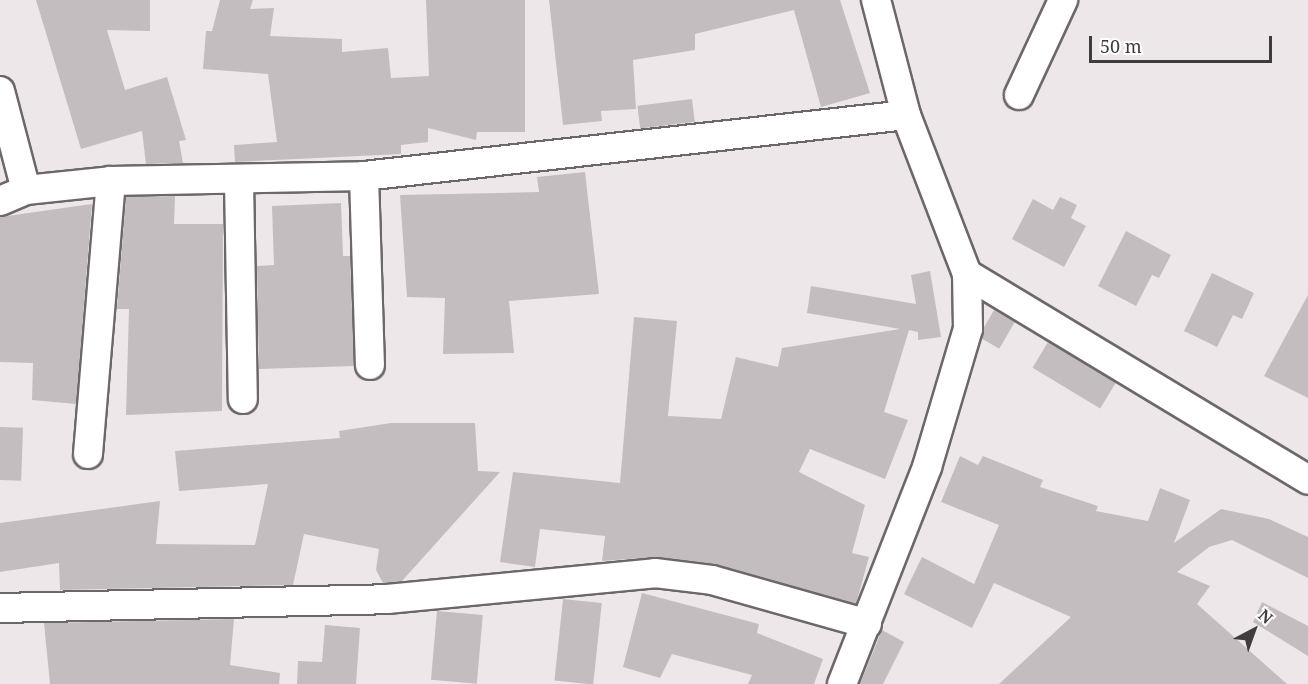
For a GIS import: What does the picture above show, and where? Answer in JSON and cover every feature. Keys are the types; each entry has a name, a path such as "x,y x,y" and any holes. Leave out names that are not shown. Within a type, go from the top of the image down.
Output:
{"street":[{"path":"842,684 927,467 968,329 967,274 906,115 876,0"},
{"path":"1019,95 1063,0"},
{"path":"0,91 26,190"},
{"path":"0,201 26,190 111,181 364,176 906,115"},
{"path":"364,176 370,365"},
{"path":"239,180 243,399"},
{"path":"88,454 111,181"},
{"path":"967,274 1308,480"},
{"path":"0,608 387,599 655,573 712,580 867,624"}],"building":[{"path":"36,0 150,0 150,31 107,30 125,90 167,77 186,140 179,141 183,163 146,164 142,131 81,149"},
{"path":"220,0 253,0 250,9 274,8 270,36 342,39 342,52 388,48 391,78 429,76 426,0 525,0 525,132 477,132 476,140 428,128 428,142 401,145 401,154 235,162 234,145 277,142 268,74 203,69 206,31 212,31"},
{"path":"549,0 840,0 870,93 821,107 794,10 695,34 695,50 633,60 636,109 601,111 602,121 563,125"},
{"path":"692,99 695,122 640,129 637,106"},
{"path":"585,172 599,294 509,301 514,353 443,354 445,298 407,297 400,195 539,192 537,177"},
{"path":"175,196 174,224 223,224 222,411 126,415 129,309 117,309 126,197"},
{"path":"1060,197 1077,205 1071,218 1086,226 1064,267 1012,239 1033,199 1053,210"},
{"path":"341,203 343,256 350,256 354,366 259,369 257,266 274,265 272,206"},
{"path":"92,204 76,404 32,400 33,363 0,362 0,217"},
{"path":"1126,231 1171,255 1159,278 1152,275 1136,306 1098,286"},
{"path":"930,271 941,337 918,340 918,332 909,330 884,412 908,420 885,479 810,449 799,472 865,505 852,553 869,557 856,604 714,564 657,557 602,561 605,536 540,529 535,567 500,562 513,472 620,483 634,317 677,321 668,416 721,419 736,357 778,367 782,348 900,329 807,313 811,286 916,304 911,275"},
{"path":"1212,273 1254,293 1242,319 1233,315 1217,347 1184,331"},
{"path":"1308,295 1308,398 1264,376"},
{"path":"994,310 1015,322 999,349 978,337"},
{"path":"1048,342 1116,383 1100,408 1033,368"},
{"path":"391,423 475,423 478,471 500,472 402,581 383,583 376,570 379,549 304,534 293,585 60,590 59,563 0,572 0,523 160,501 156,544 255,545 268,484 179,491 175,451 340,438 339,431"},
{"path":"0,427 23,428 21,481 0,480"},
{"path":"960,456 978,465 983,456 1043,480 1040,487 1098,506 1096,511 1148,521 1160,488 1190,500 1174,543 1221,509 1269,519 1308,537 1308,578 1232,540 1209,547 1177,572 1210,586 1197,604 1287,684 999,684 1071,617 994,583 972,628 904,594 922,557 974,584 999,525 941,502"},
{"path":"642,593 759,624 757,633 823,659 814,684 748,684 752,675 672,654 660,678 623,667"},
{"path":"563,599 602,603 593,684 554,681"},
{"path":"1262,602 1308,626 1308,656 1253,622"},
{"path":"437,611 483,615 477,684 431,680"},
{"path":"234,619 230,665 280,673 279,684 50,684 44,623"},
{"path":"325,625 360,628 356,684 297,684 298,661 322,662"},
{"path":"882,630 904,642 883,684 860,684"}]}
